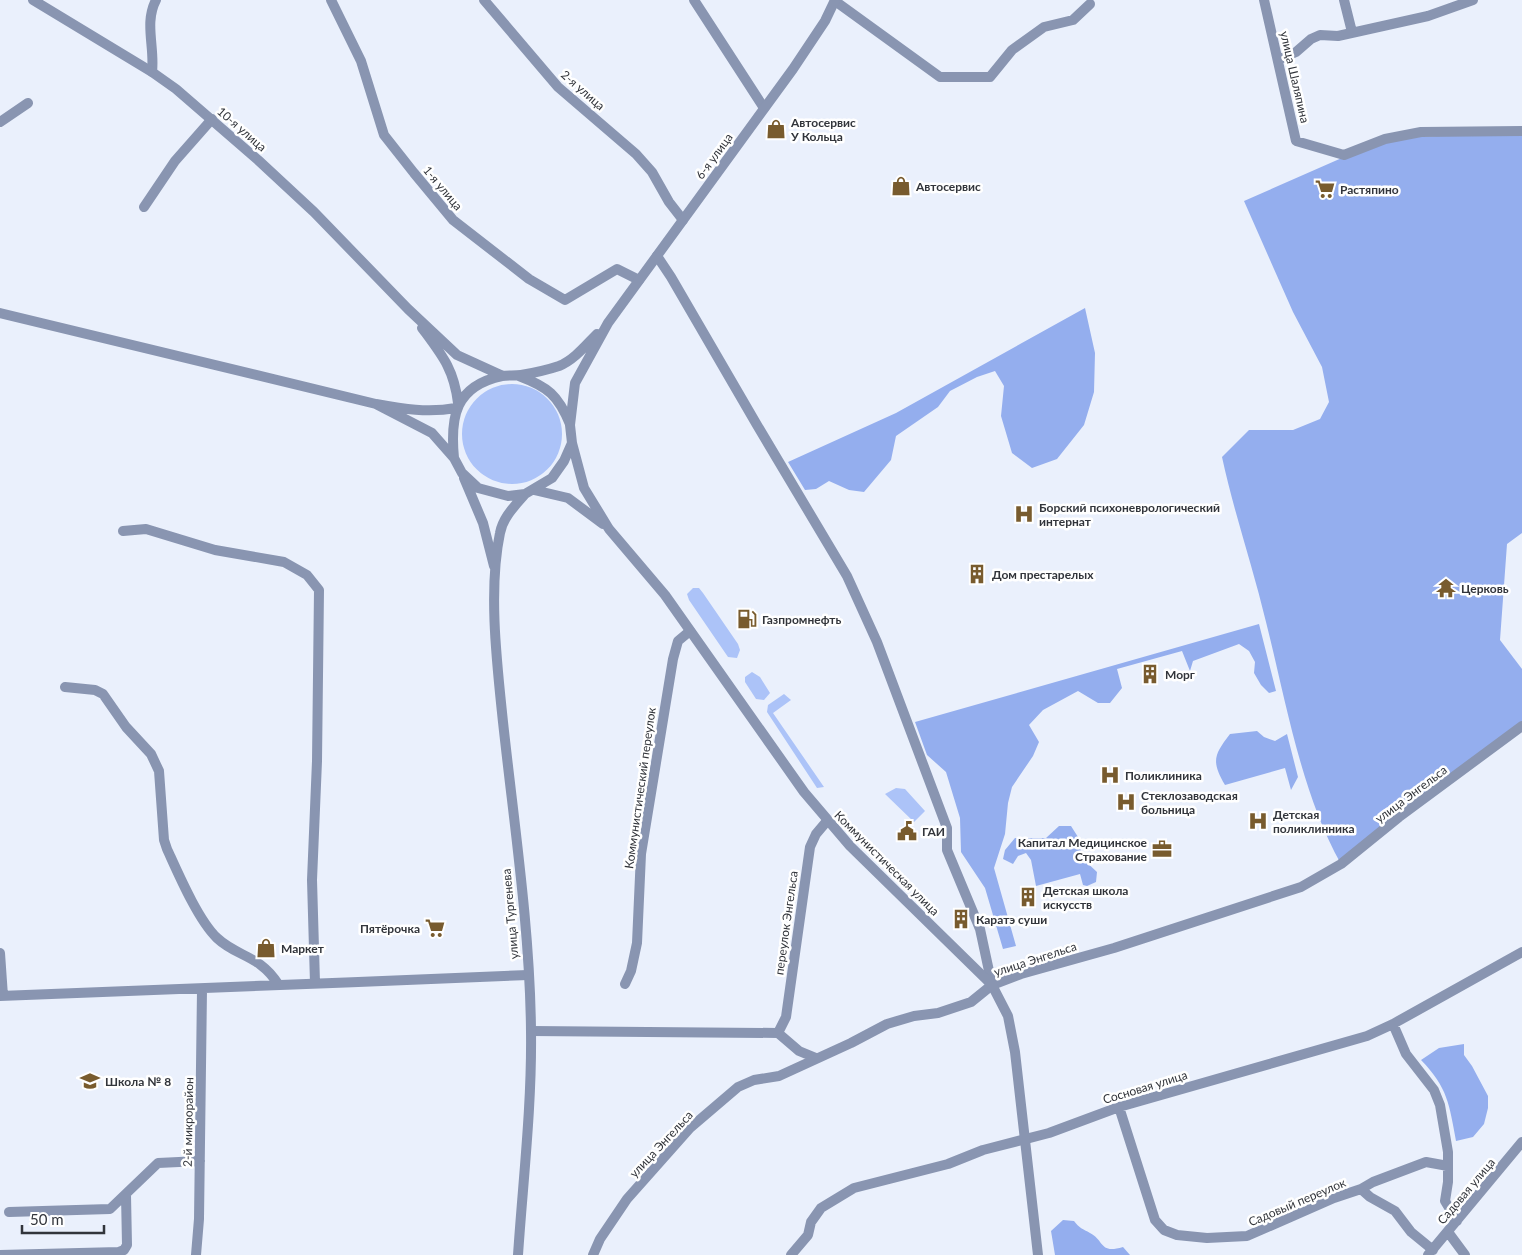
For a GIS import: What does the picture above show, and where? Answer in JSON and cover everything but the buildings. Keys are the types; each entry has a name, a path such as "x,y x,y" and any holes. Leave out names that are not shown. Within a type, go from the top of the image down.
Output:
{"street":[{"name":"10-я улица","path":"33,0 152,72 212,119 314,212 408,310 457,354 503,376"},
{"path":"152,72 154,55 149,20 156,0"},
{"name":"1-я улица","path":"331,0 361,61 384,135 453,220 529,279 565,300 617,269 639,280"},
{"name":"2-я улица","path":"484,0 558,87 636,154 652,172 669,202 683,220"},
{"path":"694,0 764,108"},
{"path":"835,0 940,77 990,77 1012,50 1036,32 1044,27 1073,20 1090,4"},
{"name":"6-я улица","path":"608,323 810,44 835,0"},
{"name":"улица Шаляпина","path":"1264,0 1296,141 1344,155 1385,139 1421,132 1522,130"},
{"path":"1344,0 1352,32"},
{"path":"1278,60 1296,52 1310,39 1320,35 1338,36 1428,16 1473,0"},
{"path":"0,122 28,103"},
{"path":"144,207 175,161 212,119"},
{"path":"657,256 847,576 877,642 947,828 947,850 980,928 992,985"},
{"name":"10-я улица","path":"408,310 449,365 456,382 457,406"},
{"path":"0,313 376,404 413,410 438,411 457,406 485,382 503,376 519,376 560,365 573,357 608,323"},
{"path":"376,404 432,433 454,458 462,473 478,488 508,496 529,492 552,478 564,461 572,443 570,425 575,383 583,365 608,323"},
{"path":"519,376 543,385 561,403 570,425"},
{"path":"454,458 451,429 457,406"},
{"name":"Коммунистическая улица","path":"572,443 584,488 609,529 665,595 804,792 827,821 992,985 1008,1016 1015,1052 1038,1255"},
{"name":"улица Тургенева","path":"462,473 483,523 495,572"},
{"name":"Коммунистическая улица","path":"529,492 568,498 579,504 609,529"},
{"name":"улица Тургенева","path":"518,1255 531,1030 528,975 499,675 495,572 500,531 507,515 529,492"},
{"path":"123,531 146,529 214,550 284,562 307,575 319,590 317,761 312,880 315,983"},
{"name":"Коммунистический переулок","path":"625,984 632,971 637,943 641,854 673,659 678,641 690,631"},
{"path":"65,687 95,690 103,694 126,727 151,754 159,771 164,840 201,914 220,941 264,966 278,984"},
{"name":"улица Энгельса","path":"593,1255 600,1239 627,1199 690,1128 738,1087 754,1080 779,1076 851,1043 887,1024 914,1016 938,1013 971,1002 992,985 1302,888 1342,864 1399,817 1522,726"},
{"name":"переулок Энгельса","path":"778,1033 786,1017 810,847 816,834 827,821"},
{"name":"Сосновая улица","path":"791,1255 808,1235 811,1222 820,1208 854,1188 948,1164 983,1150 1025,1139 1119,1107 1366,1036 1394,1024 1522,952"},
{"path":"0,953 1,996 202,990 278,984 528,975"},
{"name":"2-й микрорайон","path":"196,1255 200,1162 202,990"},
{"path":"1394,1024 1406,1054 1434,1090 1440,1105 1448,1166 1445,1201 1457,1221"},
{"path":"531,1030 778,1033 799,1051 816,1058"},
{"name":"Садовый переулок","path":"1119,1107 1155,1220 1164,1230 1177,1235 1206,1238 1247,1236 1334,1198 1426,1162 1448,1166"},
{"name":"Садовая улица","path":"1430,1252 1522,1142"},
{"path":"8,1212 104,1210 110,1208 126,1195 158,1163 200,1162"},
{"path":"1361,1189 1370,1197 1394,1211 1430,1252"},
{"path":"0,1255 119,1252 124,1250 126,1245 126,1195"},
{"path":"1448,1232 1464,1255"}],"shaded area":[{"path":"1522,131 1522,533 1507,544 1500,640 1522,669 1522,726 1341,864 1315,807 1305,777 1261,601 1222,457 1249,430 1293,430 1320,419 1329,402 1322,367 1293,312 1244,201 1385,139"},
{"path":"1085,308 1095,353 1094,392 1084,425 1057,459 1032,468 1012,453 1001,416 1004,386 995,371 977,377 950,391 938,407 896,436 891,460 864,492 849,490 829,481 816,489 805,490 788,462 896,413"},
{"path":"512,384 531,388 547,399 558,415 562,434 558,453 547,469 531,480 512,484 493,480 477,469 466,453 462,434 466,415 477,399 493,388"},
{"path":"693,588 699,588 738,644 740,650 737,658 728,657 689,600 687,594"},
{"path":"1259,624 1276,691 1269,693 1261,685 1254,673 1255,662 1249,651 1239,644 1193,661 1190,671 1182,651 1117,669 1122,688 1110,703 1098,703 1078,691 1043,710 1029,725 1039,742 1033,756 1012,787 1008,803 1005,834 994,868 1016,946 1003,949 985,888 961,852 960,818 946,772 927,755 915,722"},
{"path":"752,672 760,677 770,693 764,700 756,699 745,682 745,677"},
{"path":"784,694 791,700 773,713 824,787 817,788 767,712 768,705"},
{"path":"1257,731 1264,737 1275,741 1287,734 1298,777 1291,790 1285,768 1225,785 1216,764 1220,747 1230,734"},
{"path":"896,788 905,789 925,811 914,822 885,794"},
{"path":"1059,826 1071,826 1078,837 1082,858 1097,872 1096,882 1087,886 1083,885 1080,874 1036,886 1031,860 1026,853 1018,856 1013,864 1003,859 1005,850 1015,838 1046,838"},
{"path":"1464,1044 1464,1055 1488,1096 1488,1108 1484,1124 1473,1137 1456,1141 1446,1097 1437,1079 1421,1060 1439,1048"},
{"path":"1063,1220 1074,1221 1079,1227 1095,1236 1106,1248 1115,1249 1123,1247 1130,1255 1055,1255 1051,1231"}],"place":[{"name":"Автосервис У Кольца","path":"776,129"},
{"name":"Автосервис","path":"901,186"},
{"name":"Растяпино","path":"1325,189"},
{"name":"Борский психоневрологический интернат","path":"1024,514"},
{"name":"Дом престарелых","path":"977,574"},
{"name":"Церковь","path":"1446,588"},
{"name":"Газпромнефть","path":"747,619"},
{"name":"Морг","path":"1150,674"},
{"name":"Поликлиника","path":"1110,775"},
{"name":"Стеклозаводская больница","path":"1126,802"},
{"name":"Детская поликлинника","path":"1258,821"},
{"name":"ГАИ","path":"907,831"},
{"name":"Капитал Медицинское Страхование","path":"1162,849"},
{"name":"Детская школа искусств","path":"1028,897"},
{"name":"Каратэ суши","path":"961,919"},
{"name":"Пятёрочка","path":"435,928"},
{"name":"Маркет","path":"266,948"},
{"name":"Школа № 8","path":"90,1081"}]}
